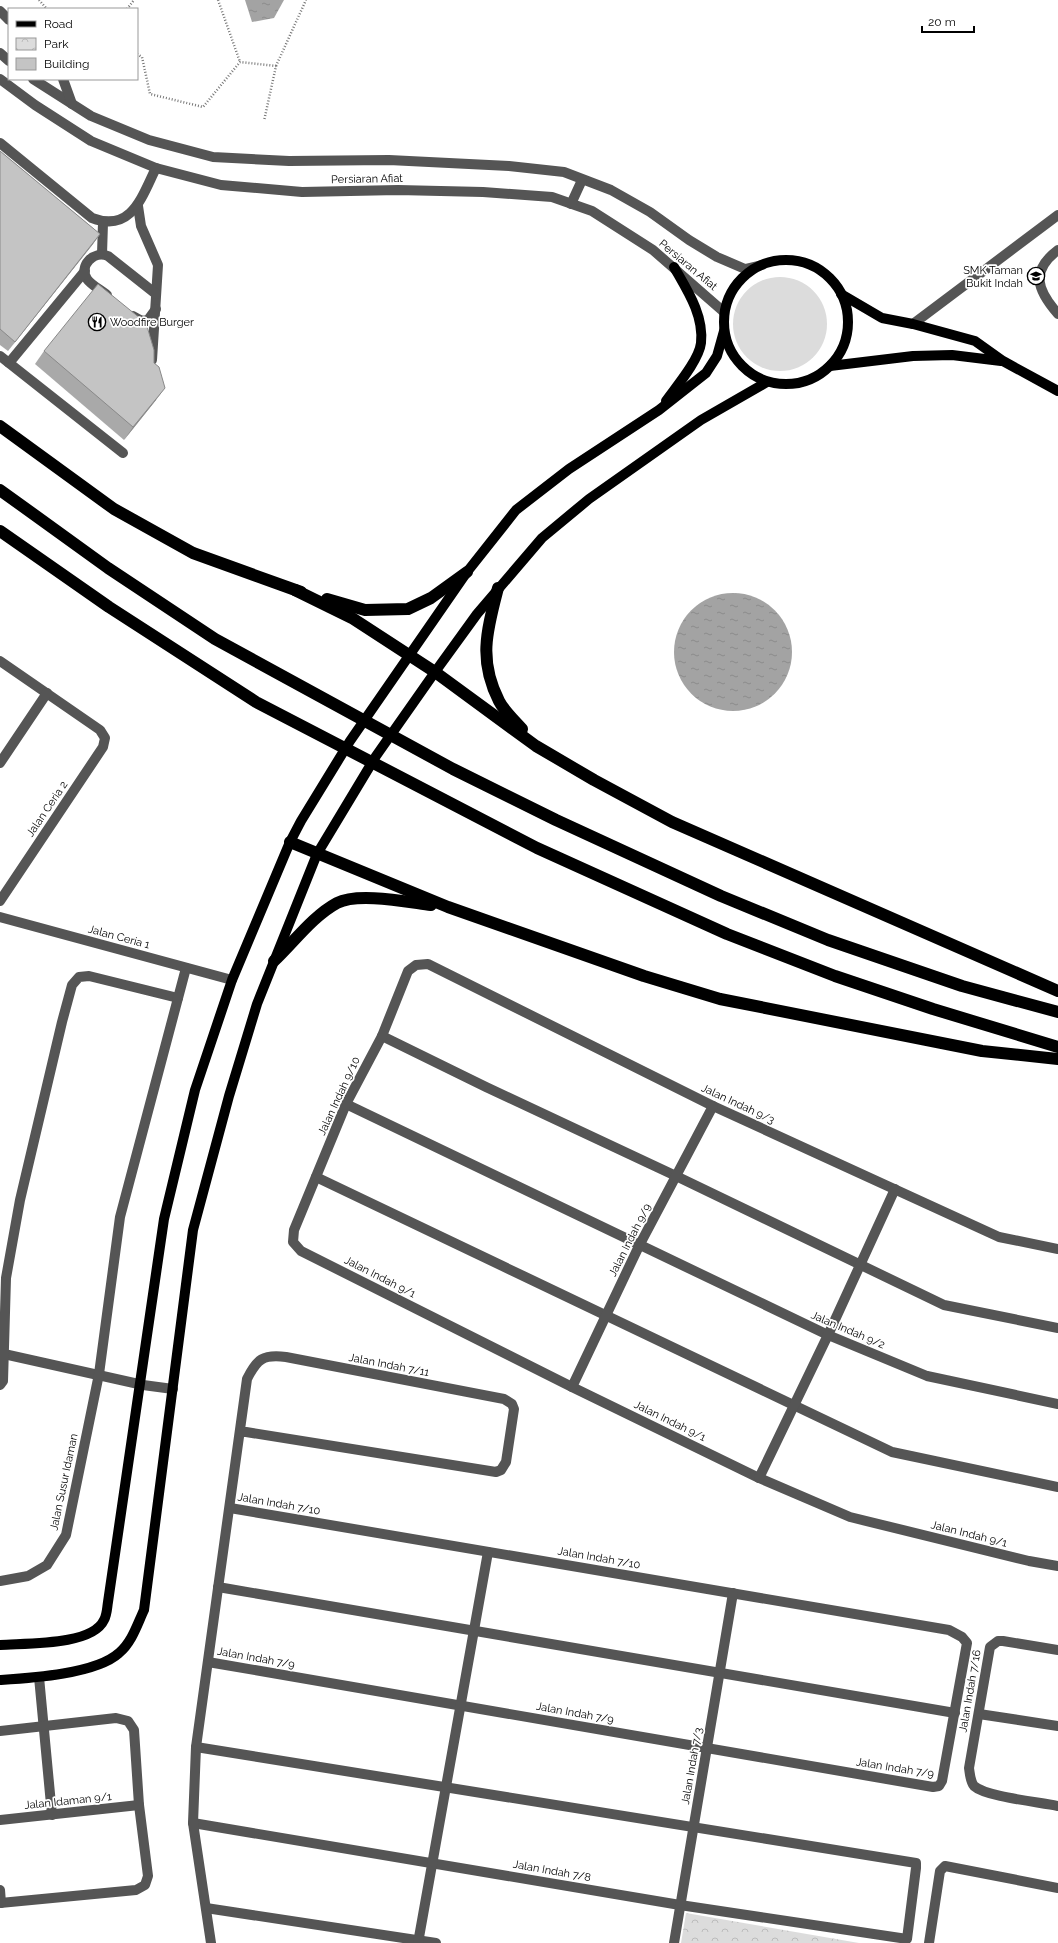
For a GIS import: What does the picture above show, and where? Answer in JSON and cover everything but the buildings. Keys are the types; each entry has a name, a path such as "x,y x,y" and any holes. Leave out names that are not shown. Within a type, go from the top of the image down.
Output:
{"highway":[{"path":"0,426 114,509 192,553 294,590 365,610 408,609 431,598 467,572"},
{"path":"0,490 108,568 215,640 453,769 501,793 721,896 828,940 962,986 1058,1012"},
{"path":"0,532 116,612 256,702 537,848 727,934 835,976 933,1009 1058,1047"},
{"path":"498,588 486,634 486,665 499,702 536,746"},
{"path":"294,590 352,618 434,672 536,746 594,780 672,822 1058,990"},
{"path":"290,842 448,907 644,976 720,999 982,1051 1058,1059"},
{"path":"274,961 314,921 338,903 367,897 448,907"}],"main road":[{"path":"0,1645 74,1640 94,1630 104,1621 110,1594 164,1219 195,1090 232,980 290,842 301,821 350,741 396,674 410,656 467,572 516,510 569,469 659,410 706,373 717,356 724,331 724,312 731,292 744,276 762,265 780,260 798,261 816,268 830,279 841,294 848,312 848,332 842,351 830,366 817,377 801,383 784,385 767,382 752,374 738,363 729,348 724,331"},
{"path":"659,410 690,367 701,344 700,326 695,304 674,267"},
{"path":"841,294 882,318 913,324 975,341 1003,361 1058,391"},
{"path":"830,366 913,356 952,355 1003,361"},
{"path":"0,1680 39,1677 103,1664 119,1653 132,1638 144,1610 194,1230 229,1096 257,1004 299,895 317,854 328,835 376,756 434,672 498,588 542,538 589,499 701,420 767,382"}],"street":[{"path":"0,11 8,19"},
{"path":"0,53 8,59"},
{"name":"Persiaran Afiat","path":"0,79 35,105 91,141 156,168 221,185 302,192 398,190 483,192 552,197 592,211 653,250 724,312"},
{"name":"Persiaran Afiat","path":"35,80 91,116 149,140 213,157 288,161 389,160 509,166 564,172 612,190 650,212 689,240 717,257 745,269 762,265"},
{"path":"63,80 72,104"},
{"path":"0,143 92,218 103,223 116,222 126,217 138,206 156,168"},
{"path":"571,204 582,180"},
{"path":"138,206 141,226 158,265 151,373"},
{"path":"913,324 1058,215"},
{"path":"102,254 103,223"},
{"path":"1058,250 1047,258 1039,274 1040,289 1058,314"},
{"path":"10,363 85,271 87,264 92,258 102,254 108,256 156,294"},
{"path":"85,271 87,278 115,301"},
{"path":"126,310 142,321 148,320 156,309"},
{"path":"0,356 123,454"},
{"path":"0,661 47,693 0,763"},
{"name":"Jalan Ceria 2","path":"0,901 103,747 105,738 100,730 47,693"},
{"name":"Jalan Ceria 1","path":"0,917 232,980"},
{"name":"Jalan Indah 9/3","path":"416,965 428,964 713,1106 999,1237 1058,1250"},
{"name":"Jalan Indah 9/10","path":"293,1242 294,1230 346,1104 382,1036 408,971 416,965"},
{"name":"Jalan Susur Idaman","path":"0,1581 28,1576 47,1565 66,1535 99,1374 120,1217 186,968"},
{"path":"0,1385 3,1381 6,1278 20,1200 72,985 79,977 89,976 178,998"},
{"path":"382,1036 944,1305 1058,1328"},
{"name":"Jalan Indah 9/2","path":"346,1104 828,1335 927,1376 1058,1404"},
{"name":"Jalan Indah 9/9","path":"572,1387 640,1246 713,1106"},
{"path":"316,1177 892,1452 1058,1487"},
{"path":"759,1478 828,1335 895,1189"},
{"name":"Jalan Indah 9/1","path":"293,1242 301,1251 572,1387 759,1478 850,1518 1029,1561 1058,1566"},
{"path":"4,1354 140,1384 173,1389"},
{"name":"Jalan Indah 7/11","path":"273,1355 504,1399 512,1404 514,1414 506,1462 500,1470 496,1472 240,1431 248,1379 253,1367 260,1359 273,1355"},
{"path":"211,1943 193,1823 196,1747 240,1431"},
{"name":"Jalan Indah 7/10","path":"230,1508 948,1630 962,1637 967,1643 955,1713"},
{"path":"418,1942 488,1552"},
{"path":"218,1587 955,1713"},
{"name":"Jalan Indah 7/3","path":"674,1943 733,1593"},
{"name":"Jalan Indah 7/16","path":"1058,1650 1003,1641 994,1643 988,1652 969,1768 970,1777 974,1785 989,1793 1058,1806"},
{"name":"Jalan Indah 7/9","path":"208,1662 932,1787 939,1786 942,1781 955,1713"},
{"path":"39,1677 52,1815"},
{"path":"979,1714 1058,1726"},
{"path":"0,1731 116,1718 128,1721 134,1730 139,1805 148,1876 148,1881 141,1888 1,1903 0,1890"},
{"path":"196,1747 694,1827"},
{"name":"Jalan Idaman 9/1","path":"0,1820 139,1805"},
{"name":"Jalan Indah 7/8","path":"193,1823 680,1905 907,1939 916,1863 694,1827"},
{"path":"929,1943 940,1871 945,1866 1058,1888"},
{"path":"206,1908 418,1942 436,1943"}],"path":[{"path":"39,0 46,8"},
{"path":"128,8 134,0"},
{"path":"218,0 240,62"},
{"path":"264,121 276,66 306,0"},
{"path":"138,55 142,57 150,94 203,107 240,62"},
{"path":"240,62 276,66"}],"green space":[{"path":"780,277 798,280 813,291 824,306 827,324 824,342 813,357 798,368 780,371 762,368 747,357 736,342 733,324 736,306 747,291 762,280"},
{"path":"686,1913 859,1943 681,1943"}],"water":[{"path":"245,0 284,0 274,18 252,22"},
{"path":"733,593 744,594 756,598 775,610 787,629 791,641 791,663 787,675 775,694 756,706 744,710 733,711 722,710 710,706 691,694 679,675 675,663 674,652 675,641 679,629 691,610 710,598 722,594"}],"place":[{"name":"SMK Taman Bukit Indah","path":"1036,276"},
{"name":"Woodfire Burger","path":"97,322"}]}
